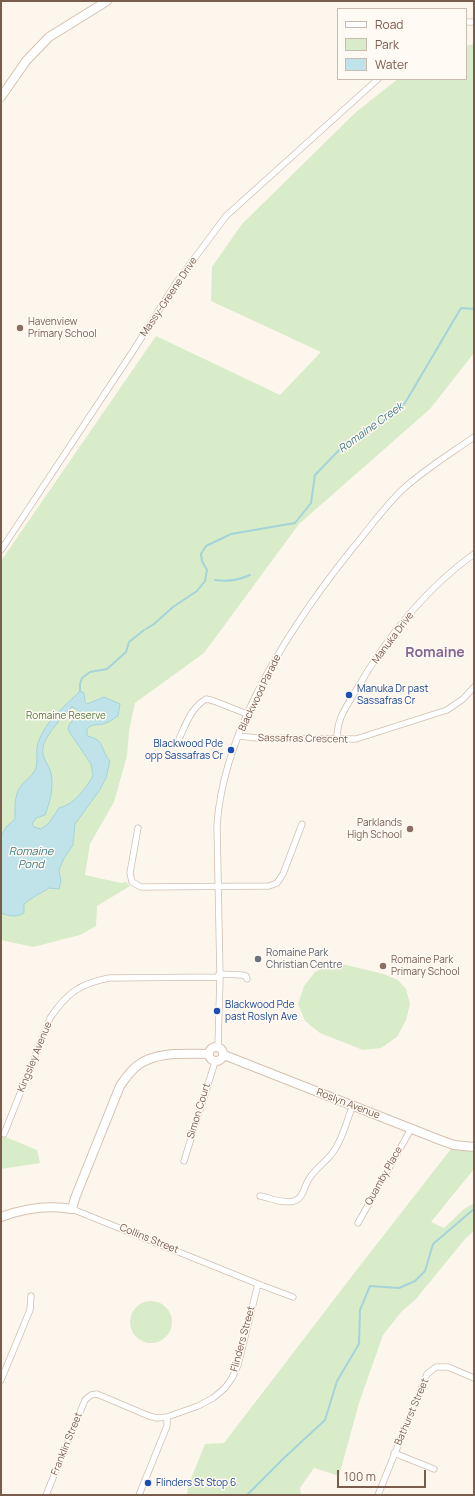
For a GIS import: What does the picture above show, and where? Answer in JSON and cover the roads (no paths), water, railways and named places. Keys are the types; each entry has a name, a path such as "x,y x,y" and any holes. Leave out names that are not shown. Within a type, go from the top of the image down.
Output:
{"street":[{"path":"1,97 26,61 49,37 107,1"},
{"name":"Massy-Greene Drive","path":"1,550 133,351 176,283 226,216 377,80"},
{"name":"Blackwood Parade","path":"218,1047 219,975 217,825 219,804 225,777 247,714 278,654 302,616 334,572 387,506 418,475 474,437"},
{"name":"Manuka Drive","path":"337,739 338,722 385,644 431,590 474,554"},
{"name":"Sassafras Crescent","path":"239,736 257,738 356,739 447,710 463,699 474,687"},
{"path":"179,739 190,714 198,704 206,699 214,700 247,714"},
{"path":"138,828 130,873 132,882 141,887 269,886 277,883 283,874 302,824"},
{"name":"Kingsley Avenue","path":"4,1134 50,1018 60,1002 78,988 93,981 109,978 242,975 246,976 247,980"},
{"path":"218,1047 223,1051 224,1056 220,1061 215,1062 211,1060 209,1054 211,1049 218,1047"},
{"path":"72,1208 120,1086 128,1074 139,1065 153,1057 209,1054"},
{"name":"Roslyn Avenue","path":"224,1056 454,1145 474,1147"},
{"name":"Simon Court","path":"184,1161 215,1062"},
{"path":"260,1196 286,1202 294,1201 299,1198 304,1192 308,1180 338,1145 353,1105"},
{"name":"Quamby Place","path":"358,1223 411,1129"},
{"name":"Collins Street","path":"1,1218 50,1207 72,1208 293,1297"},
{"name":"Flinders Street","path":"167,1417 198,1406 213,1398 225,1388 232,1378 238,1365 258,1284"},
{"path":"1,1380 30,1310 31,1296"},
{"name":"Bathurst Street","path":"378,1495 427,1374 436,1367 448,1367 474,1378"},
{"name":"Franklin Street","path":"46,1495 85,1400 91,1395 98,1394 149,1416 158,1418 167,1417"},
{"path":"139,1495 167,1426 167,1417"},
{"name":"Bathurst Street","path":"394,1453 434,1469"}],"water":[{"name":"Romaine Pond","path":"80,691 84,693 85,702 87,704 104,697 120,704 118,716 103,724 90,726 87,731 87,736 100,742 110,761 106,778 99,791 75,824 73,845 64,858 59,870 61,882 59,889 49,888 30,899 24,904 24,913 21,915 12,916 1,913 1,837 6,827 15,819 15,802 19,789 35,770 37,764 37,746 41,735 50,721","holes":["72,707 77,709 79,712 69,725 68,730 91,764 93,776 75,800 59,808 49,823 41,829 34,827 32,824 36,818 45,815 52,789 51,773 43,755 44,742 69,710"]}],"waterway":[{"name":"Romaine Creek","path":"146,629 173,607 197,591 205,581 207,570 202,561 201,554 206,546 231,534 295,523 311,503 315,475 342,447 372,430 405,403 461,308 474,309"},
{"path":"215,580 233,580 250,575"},
{"name":"Romaine Creek","path":"80,691 82,678 90,672 107,669 126,652 129,642 144,630"},
{"path":"247,1495 325,1420 337,1381 359,1344 360,1310 370,1286 399,1288 415,1281 425,1271 433,1244 474,1209"}],"place":[{"name":"Havenview Primary School","path":"20,328"},
{"name":"Manuka Dr past Sassafras Cr","path":"349,695"},
{"name":"Blackwood Pde opp Sassafras Cr","path":"231,750"},
{"name":"Parklands High School","path":"410,829"},
{"name":"Romaine Park Christian Centre","path":"258,959"},
{"name":"Romaine Park Primary School","path":"383,966"},
{"name":"Blackwood Pde past Roslyn Ave","path":"217,1011"},
{"name":"Flinders St Stop 6","path":"148,1483"}],"district":[{"name":"Romaine","path":"435,653"}],"park label":[{"name":"Romaine Reserve","path":"66,716"}]}
